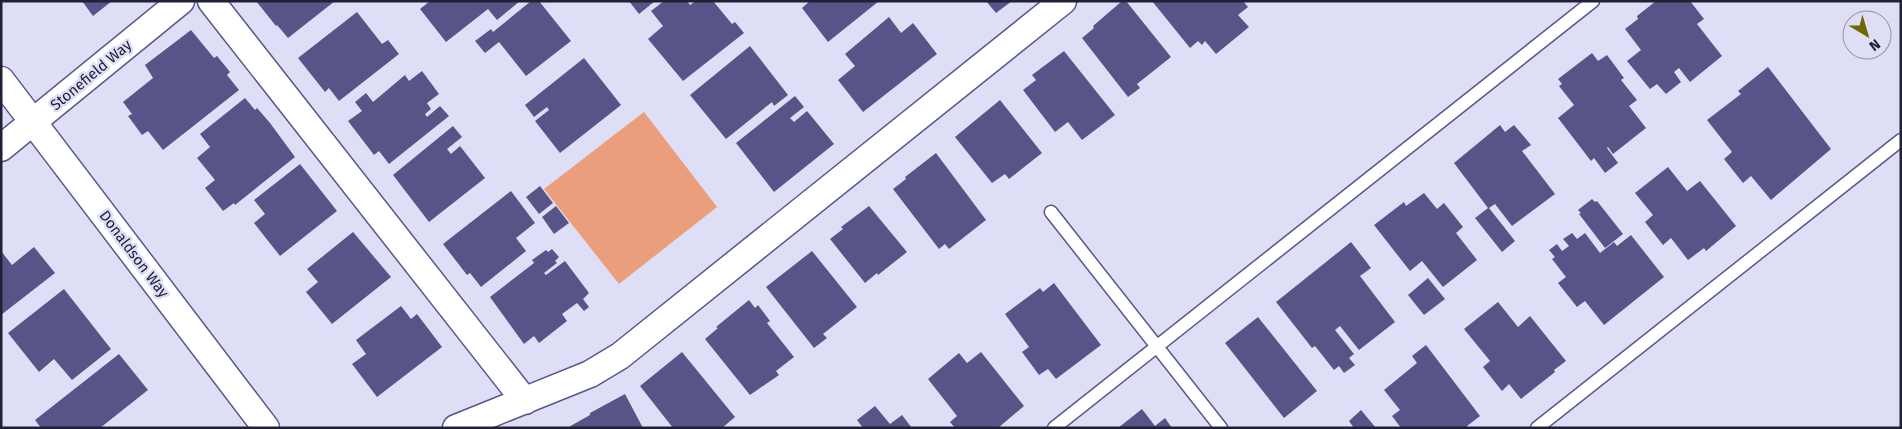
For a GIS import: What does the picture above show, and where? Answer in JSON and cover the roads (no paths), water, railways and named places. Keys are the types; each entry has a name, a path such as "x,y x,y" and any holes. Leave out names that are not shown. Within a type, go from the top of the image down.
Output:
{"street":[{"name":"Stonefield Way","path":"1,148 181,1"},
{"path":"211,1 525,401"},
{"path":"456,428 590,374 620,356 1063,1"},
{"name":"Donaldson Way","path":"1,80 266,428"}],"lane":[{"path":"1054,428 1593,1"},
{"path":"1537,428 1901,140"},
{"path":"1051,212 1221,428"}]}
